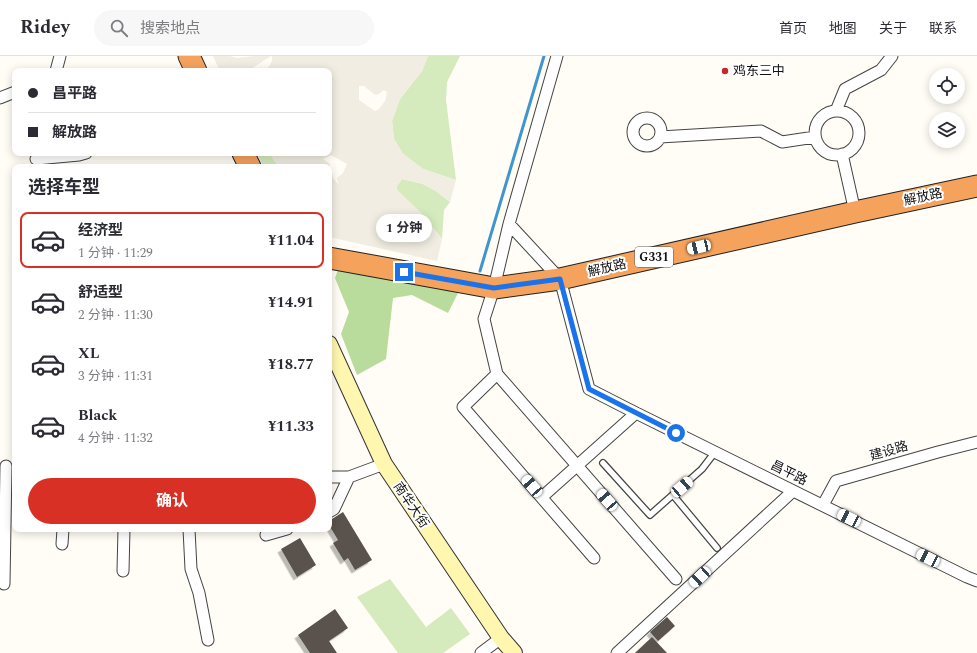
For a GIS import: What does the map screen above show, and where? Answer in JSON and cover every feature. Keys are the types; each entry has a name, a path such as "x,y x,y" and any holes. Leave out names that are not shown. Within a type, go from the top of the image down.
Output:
{"highway":[{"path":"189,56 195,68"},
{"path":"198,56 204,68"},
{"name":"解放路","path":"332,259 494,288 560,279 977,186"}],"main road":[{"name":"南华大街","path":"332,351 384,464 501,638 514,653"}],"street":[{"path":"57,68 60,56"},
{"path":"558,56 509,224 494,288 484,319 497,374 676,579"},
{"path":"836,111 845,89 881,70 892,56"},
{"path":"0,98 12,93"},
{"path":"836,111 850,115 855,120 859,134 858,141 849,152 835,155 822,149 815,136 815,129 822,116 836,111"},
{"path":"660,137 762,131 782,142 815,136"},
{"path":"842,154 855,212"},
{"path":"36,159 68,156"},
{"path":"509,224 560,279"},
{"name":"昌平路","path":"560,279 589,389 977,581"},
{"path":"497,374 463,407 594,558"},
{"path":"542,497 636,413"},
{"name":"建设路","path":"823,506 836,481 977,442"},
{"path":"332,477 349,477 384,464"},
{"path":"4,584 7,466"},
{"path":"332,510 334,509 349,477"},
{"path":"617,653 793,491"},
{"path":"62,544 63,532"},
{"path":"123,571 124,532"},
{"path":"189,532 190,569 199,593 208,640"},
{"path":"266,536 279,532"},
{"path":"481,653 501,638"}],"lane":[{"path":"603,463 650,515 702,469 715,452"},
{"path":"673,495 717,548"}],"green space":[{"path":"428,56 460,56 447,82 446,100 456,180 423,169 403,154 394,139 392,121 400,99 422,71"},
{"path":"258,156 271,156 277,164 262,164"},
{"path":"402,179 423,184 436,191 450,202 444,210 442,239 420,212 397,190 397,186"},
{"path":"341,261 459,291 448,313 412,295 393,298 386,359 357,375 341,334 349,312 335,278"},
{"path":"390,579 426,627 451,608 470,634 443,653 398,653 357,597"}],"shaded area":[{"path":"213,56 230,56 237,58 271,56 253,68 219,68"},
{"path":"272,56 428,56 422,71 400,99 392,121 394,139 403,154 423,169 456,180 450,202 436,191 423,184 402,179 397,186 397,190 420,212 442,239 437,261 332,238 332,174 333,178 339,185 337,178 343,173 347,164 332,156 332,68 268,68 272,61","holes":["359,86 364,86 375,95 384,90 387,92 385,101 379,109 375,111 359,100"]},
{"path":"271,156 329,156 323,159 329,164 277,164"}],"building":[{"path":"343,512 372,560 355,570 348,558 344,561 333,543 338,540 332,530 332,519"},
{"path":"300,538 316,565 297,577 281,549"},
{"path":"335,609 348,628 329,641 337,653 310,653 298,635"},
{"path":"667,617 675,626 658,641 650,632"},
{"path":"652,637 667,653 635,653"}],"waterway":[{"path":"480,271 544,56"}],"place":[{"name":"鸡东三中","path":"725,71"}],"route":[{"path":"404,272 494,288 560,279 589,389 676,433"}]}
